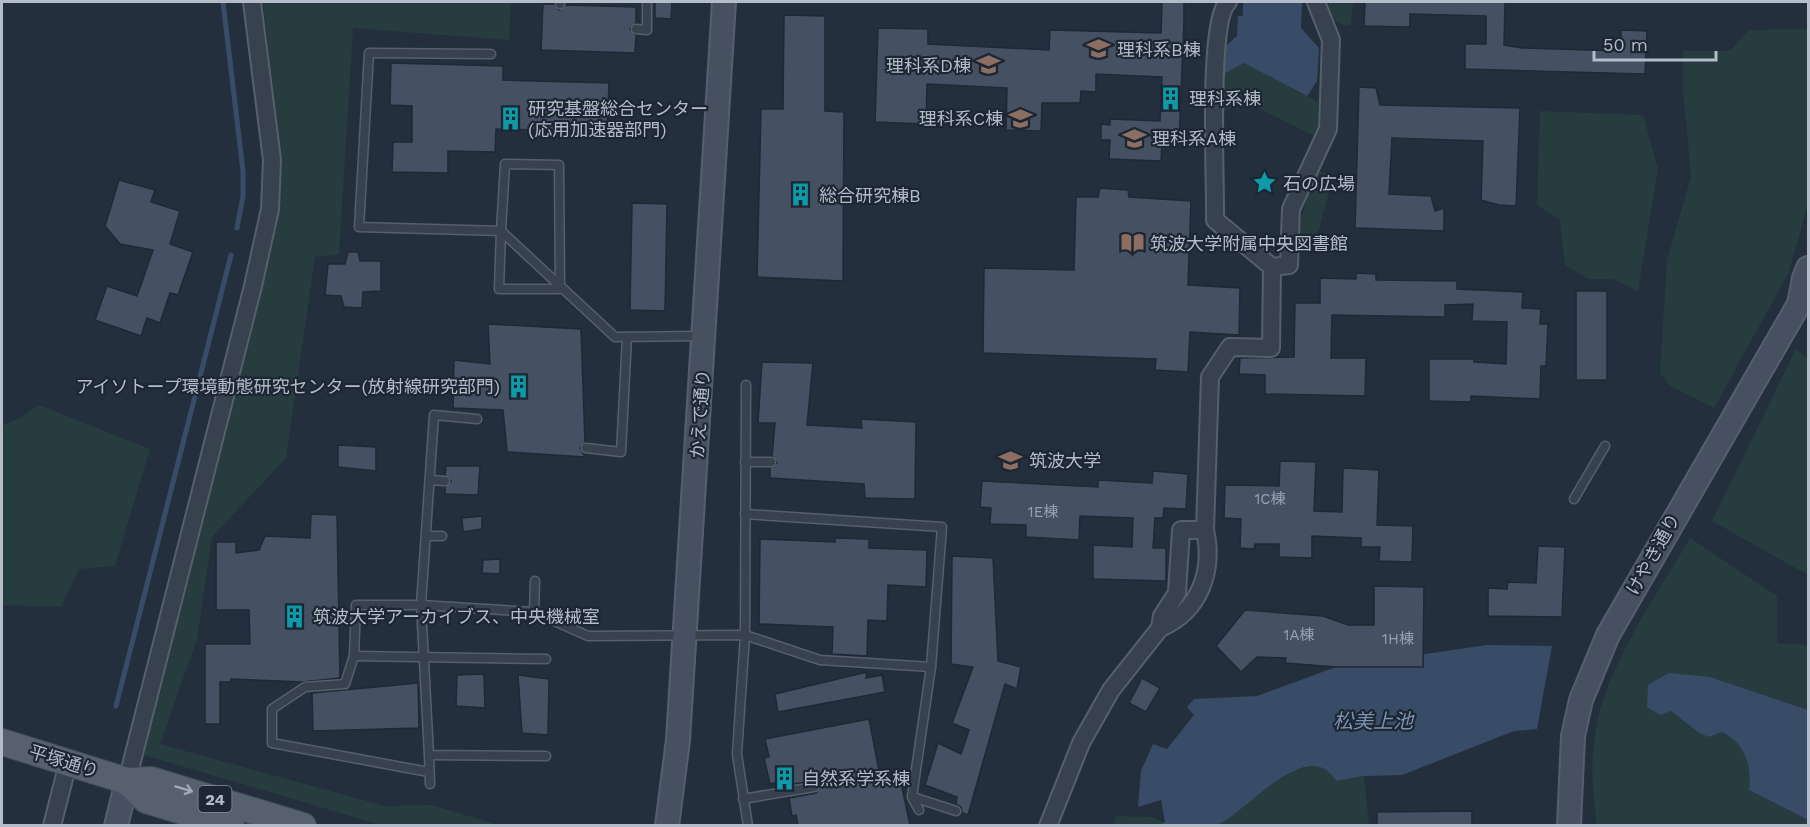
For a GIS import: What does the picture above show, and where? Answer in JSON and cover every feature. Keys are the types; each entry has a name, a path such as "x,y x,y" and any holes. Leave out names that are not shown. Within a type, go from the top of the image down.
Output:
{"main road":[{"name":"平塚通り","path":"2,742 127,781 151,780 303,825"},
{"name":"平塚通り","path":"127,781 146,800 231,825"}],"street":[{"path":"116,825 253,286 270,209 272,160 252,2"},
{"name":"かえで通り","path":"668,825 678,740 705,336 724,2"},
{"path":"1228,2 1224,5 1217,36 1215,220 1272,267 1289,265 1291,209 1328,129 1331,40 1316,2"},
{"path":"1160,628 1171,624 1199,595 1207,575 1209,377 1230,347 1271,348 1272,267"},
{"name":"けやき通り","path":"1569,825 1573,736 1581,700 1608,635 1804,300 1804,278 1809,268"},
{"path":"1048,825 1081,743 1111,690 1160,628 1162,616 1177,593 1181,530 1206,530"},
{"path":"52,825 68,763"}],"lane":[{"path":"636,29 647,30 647,2"},
{"path":"491,54 369,53 358,227 501,231 560,289 615,338 705,336"},
{"path":"505,164 559,165 560,289 499,289 505,164"},
{"path":"586,448 621,452 627,337"},
{"path":"746,385 745,635 737,754 748,825"},
{"path":"430,784 421,605 434,415 477,419"},
{"path":"1574,499 1605,446"},
{"path":"746,462 771,462"},
{"path":"430,480 445,481"},
{"path":"746,514 942,527 931,667 912,797 920,810"},
{"path":"426,536 442,536"},
{"path":"534,612 535,580"},
{"path":"429,771 273,743 272,709 305,687 345,684 354,656 356,605 421,605 534,612 588,636 685,633 745,635 820,660 931,667"},
{"path":"354,656 546,659"},
{"path":"429,755 546,756"},
{"path":"743,799 814,787"},
{"path":"912,797 956,811"}],"green space":[{"path":"263,2 511,2 509,40 353,28 339,254 315,257 286,458 212,537 197,639 160,744 385,806 432,805 498,825 381,825 144,755 282,165"},
{"path":"1329,2 1353,2 1351,25 1344,26 1328,16"},
{"path":"1808,29 1808,205 1788,274 1714,408 1670,386 1660,373 1667,260 1691,177 1683,90 1683,51 1730,51 1749,30"},
{"path":"1244,63 1318,102 1318,138 1244,101 1220,113 1220,76"},
{"path":"1540,111 1643,115 1658,168 1638,292 1613,279 1588,279 1565,265 1560,220 1537,205"},
{"path":"1314,170 1333,175 1319,229 1311,246 1294,245 1295,220 1301,221"},
{"path":"1796,349 1808,358 1808,575 1712,521"},
{"path":"39,405 150,449 115,566 79,569 61,607 2,605 2,425 18,419"},
{"path":"1690,538 1777,596 1777,643 1808,645 1808,710 1710,677 1671,711 1699,733 1709,737 1722,732 1730,737 1741,749 1748,764 1749,790 1808,820 1808,825 1597,826 1592,769 1595,735 1609,683 1620,658"},
{"path":"1319,765 1330,771 1336,781 1364,776 1369,825 1215,826 1293,770"},
{"path":"1116,816 1152,817 1165,823 1114,826"}],"water":[{"path":"1243,2 1302,2 1301,28 1319,48 1317,81 1307,96 1244,63 1220,76 1219,52 1237,36 1238,16 1243,16"},
{"name":"松美上池","path":"1487,645 1552,646 1537,729 1514,731 1402,775 1364,776 1336,781 1324,769 1310,766 1294,771 1277,781 1229,818 1216,825 1160,825 1165,822 1161,800 1138,807 1141,771 1153,744 1167,749 1194,715 1187,707 1194,699 1257,696 1336,667"},
{"path":"1669,673 1710,677 1808,710 1808,820 1749,790 1748,764 1741,749 1730,737 1722,732 1709,737 1699,733 1671,711 1660,715 1647,707 1648,685"}],"building":[{"path":"655,2 672,2 671,19 655,18"},
{"path":"1162,2 1184,2 1184,21 1179,143 1162,143 1161,161 1109,159 1110,140 1101,140 1101,124 1110,125 1110,119 1160,121 1162,77 1096,74 1096,92 1081,91 1080,103 1042,103 1041,131 1006,130 1007,88 927,84 926,124 875,122 878,28 928,29 928,44 1049,50 1050,30 1161,33"},
{"path":"1365,2 1505,2 1504,45 1522,48 1621,51 1621,30 1647,31 1645,74 1465,69 1465,44 1486,44 1486,16 1410,14 1410,27 1364,26"},
{"path":"543,4 554,4 559,10 566,5 636,7 636,23 630,29 636,35 635,53 541,50"},
{"name":"総合研究棟B","path":"784,15 825,16 825,111 844,112 843,281 757,277 761,109 783,109"},
{"name":"研究基盤総合センター (応用加速器部門)","path":"391,63 503,66 503,80 609,83 607,132 496,129 495,152 448,151 448,173 392,172 393,142 412,142 412,106 390,105"},
{"path":"1359,87 1376,88 1380,105 1520,108 1516,206 1499,205 1481,200 1483,141 1392,138 1389,194 1431,196 1435,211 1444,208 1444,231 1355,228"},
{"path":"119,180 155,190 151,202 180,211 170,244 193,252 178,295 170,293 160,323 147,318 141,336 95,320 107,286 137,296 153,250 120,244 105,226"},
{"name":"筑波大学附属中央図書館","path":"1100,188 1128,190 1129,197 1191,201 1188,285 1240,288 1239,335 1190,332 1188,372 1155,370 1156,359 983,353 984,268 1074,270 1076,197 1098,197"},
{"path":"632,203 667,204 665,311 630,310"},
{"path":"348,252 358,252 360,261 381,261 381,291 363,292 362,308 344,307 341,296 325,295 328,264 345,264"},
{"path":"1356,273 1376,274 1376,280 1457,281 1457,289 1523,292 1522,308 1541,309 1540,324 1548,324 1546,366 1541,366 1540,399 1471,396 1471,402 1429,401 1429,359 1474,359 1474,362 1506,364 1507,322 1472,321 1473,304 1445,305 1445,317 1332,315 1331,358 1366,358 1365,396 1265,394 1265,375 1239,374 1240,358 1294,357 1295,303 1320,303 1320,278 1356,279"},
{"path":"1576,291 1607,291 1607,380 1576,380"},
{"name":"アイソトープ環境動態研究センター(放射線研究部門)","path":"488,324 581,329 585,442 580,448 585,457 507,452 503,410 453,408 454,360 490,364"},
{"path":"762,362 813,363 807,425 862,428 861,419 916,422 915,499 865,498 864,484 770,478 770,468 777,463 772,456 775,423 758,423"},
{"path":"338,445 376,447 376,471 338,467"},
{"path":"1280,461 1316,462 1314,511 1342,512 1343,468 1379,470 1377,525 1413,526 1412,562 1379,561 1380,547 1361,547 1361,538 1312,536 1312,558 1279,557 1279,544 1255,544 1254,549 1240,548 1241,519 1224,518 1225,485 1279,486"},
{"path":"446,466 480,466 478,495 445,494 445,487 451,481 445,475"},
{"path":"1153,471 1188,474 1186,509 1164,508 1163,518 1155,518 1153,548 1166,548 1166,581 1093,579 1093,545 1132,547 1133,518 1080,516 1079,540 1026,537 1026,525 990,524 991,508 980,507 982,481 1098,487 1098,480 1152,483"},
{"name":"筑波大学アーカイブス、中央機械室","path":"311,514 337,515 340,678 302,682 231,679 231,682 220,682 220,724 205,724 205,644 250,644 249,610 216,610 216,542 236,542 236,553 259,550 265,536 310,538"},
{"path":"482,516 482,529 463,532 462,518"},
{"path":"835,538 869,539 869,548 927,550 926,587 888,585 887,621 868,620 867,656 832,654 833,627 759,624 760,539 835,542"},
{"path":"1538,546 1565,547 1562,617 1488,616 1488,588 1507,589 1508,582 1536,583"},
{"path":"952,556 993,558 998,661 1021,667 1017,689 1005,684 968,815 962,813 961,807 956,804 957,797 925,785 938,743 961,754 969,730 952,723 973,667 951,664"},
{"path":"500,559 500,574 482,573 483,560"},
{"path":"1374,586 1424,587 1423,667 1336,667 1285,663 1286,658 1257,657 1241,672 1216,646 1245,610 1323,616 1348,625 1374,625"},
{"path":"867,672 866,678 882,675 885,692 778,712 775,694"},
{"path":"484,674 485,708 456,706 457,675"},
{"path":"518,675 549,679 548,735 522,733"},
{"path":"1142,678 1160,688 1146,712 1129,703"},
{"path":"418,683 419,728 313,731 312,693"},
{"name":"自然系学系棟","path":"869,719 882,786 901,783 910,825 798,825 796,815 792,816 789,798 816,793 820,785 814,781 786,785 786,781 770,784 764,758 769,757 765,739"},
{"path":"1472,811 1472,825 1377,825 1377,812"}],"waterway":[{"path":"223,2 243,171 243,196 237,228"},
{"path":"116,706 231,255"}],"place":[{"name":"理科系B棟","path":"1099,49"},
{"name":"理科系D棟","path":"989,65"},
{"name":"理科系棟","path":"1171,98"},
{"name":"研究基盤総合センター (応用加速器部門)","path":"510,118"},
{"name":"理科系C棟","path":"1021,118"},
{"name":"理科系A棟","path":"1134,138"},
{"name":"石の広場","path":"1265,183"},
{"name":"総合研究棟B","path":"801,195"},
{"name":"筑波大学附属中央図書館","path":"1132,243"},
{"name":"アイソトープ環境動態研究センター(放射線研究部門)","path":"518,386"},
{"name":"筑波大学","path":"1011,460"},
{"name":"筑波大学アーカイブス、中央機械室","path":"295,616"},
{"name":"自然系学系棟","path":"784,778"}]}
